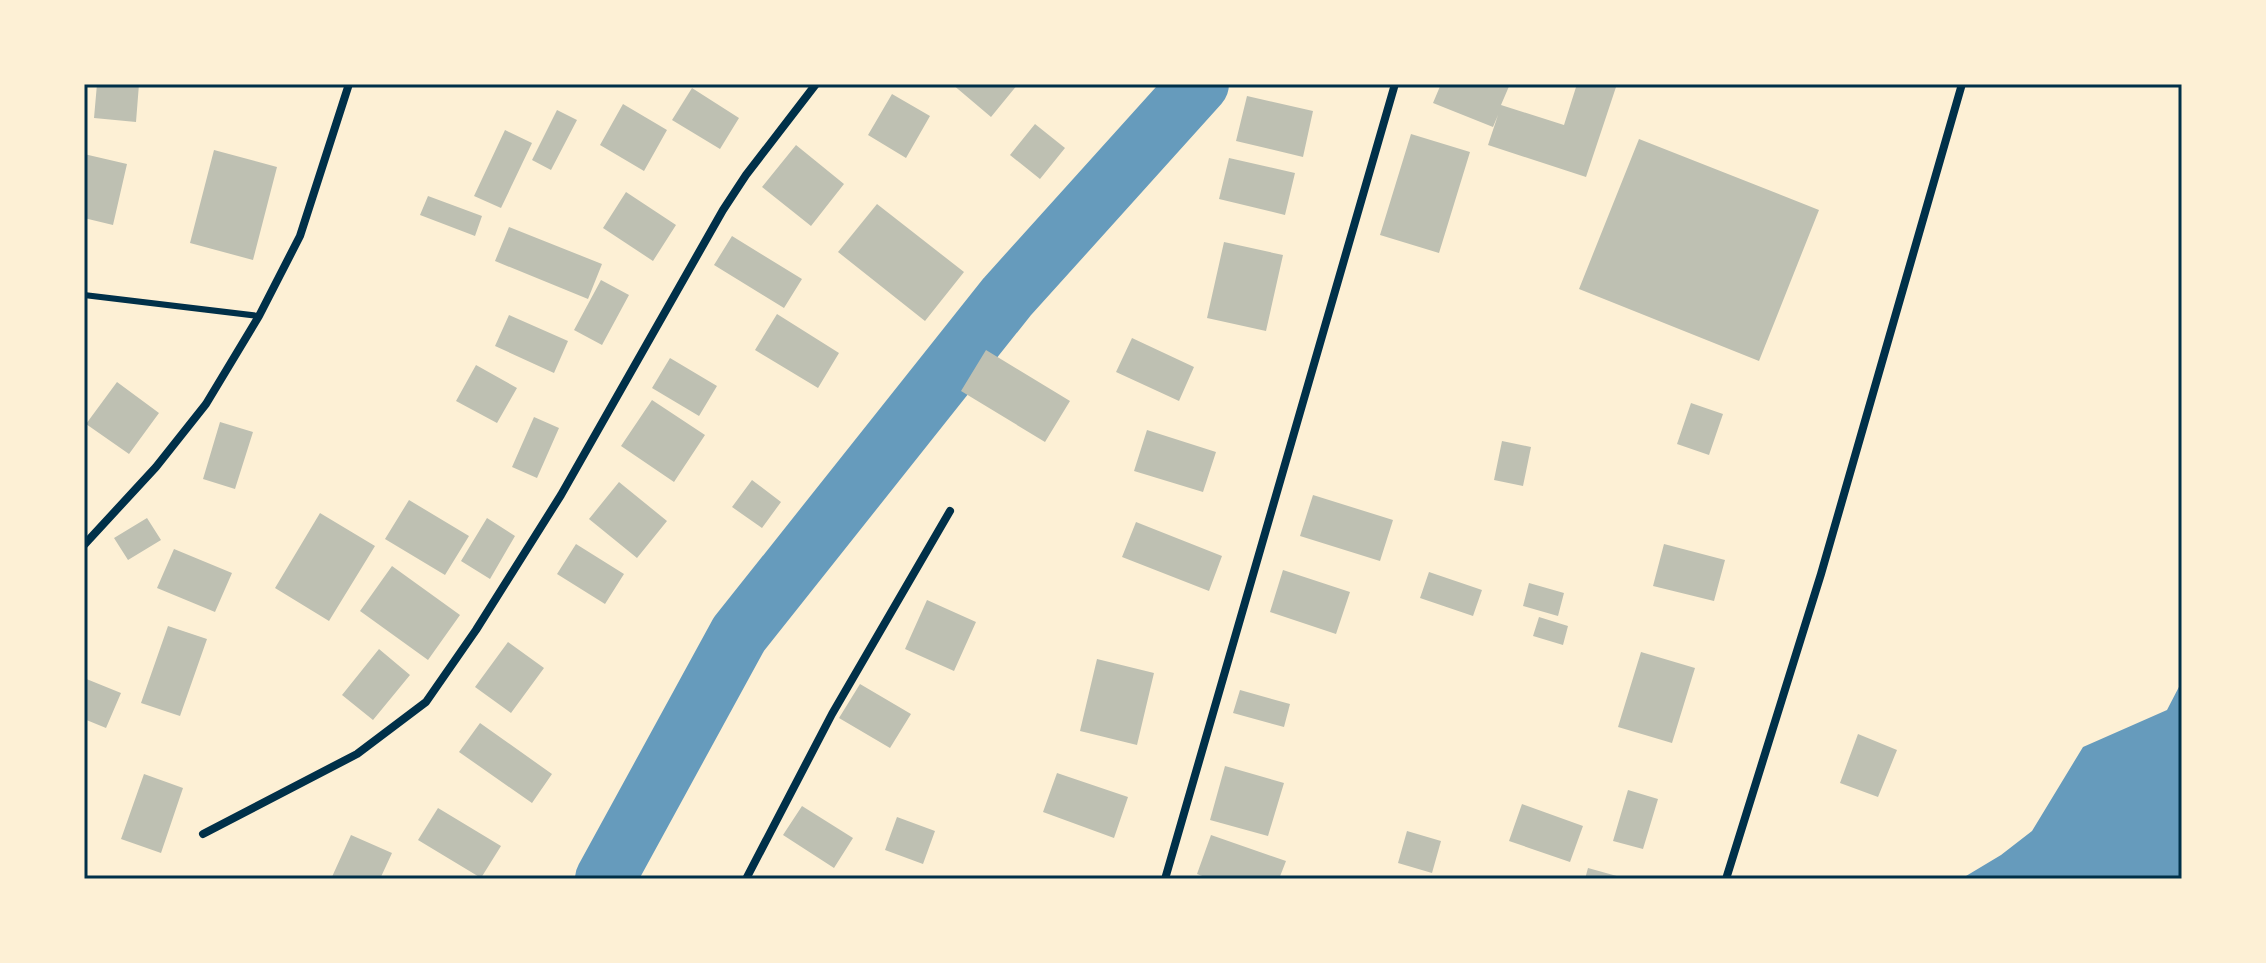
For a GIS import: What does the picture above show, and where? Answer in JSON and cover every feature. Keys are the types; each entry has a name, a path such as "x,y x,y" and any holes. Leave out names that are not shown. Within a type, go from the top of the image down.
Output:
{"street":[{"path":"84,545 156,467 206,404 259,316 300,236 349,84"},
{"path":"203,834 357,754 426,702 476,630 561,495 723,210 816,84"},
{"path":"1165,879 1395,84"},
{"path":"1726,879 1821,574 1962,84"},
{"path":"746,879 832,714 950,511"}],"lane":[{"path":"84,295 259,316"}],"water":[{"path":"2182,681 2182,879 1961,879 2001,855 2032,831 2083,747 2167,710"}],"building":[{"path":"97,84 139,84 136,122 94,118"},
{"path":"952,84 1018,84 991,117"},
{"path":"1441,84 1510,84 1501,105 1564,125 1577,84 1617,84 1586,177 1488,145 1498,115 1493,127 1433,103"},
{"path":"692,88 739,118 720,149 672,120"},
{"path":"892,94 930,116 906,158 868,135"},
{"path":"1247,96 1313,111 1303,157 1236,141"},
{"path":"623,104 667,130 644,171 600,145"},
{"path":"557,110 577,120 551,170 532,160"},
{"path":"1035,124 1065,148 1040,179 1010,155"},
{"path":"505,130 532,143 501,208 474,196"},
{"path":"1411,134 1470,152 1439,253 1380,235"},
{"path":"1639,139 1819,210 1759,361 1579,289"},
{"path":"796,145 844,184 811,226 762,187"},
{"path":"214,150 277,167 253,260 190,243"},
{"path":"84,154 127,164 113,225 84,218"},
{"path":"1229,158 1295,173 1285,215 1219,199"},
{"path":"626,192 676,225 653,261 603,228"},
{"path":"428,196 482,216 475,236 420,215"},
{"path":"877,204 964,272 925,321 838,252"},
{"path":"509,227 602,264 588,299 495,261"},
{"path":"732,236 802,279 784,308 714,265"},
{"path":"1224,242 1283,255 1266,331 1207,318"},
{"path":"601,280 629,295 602,345 574,330"},
{"path":"777,314 839,353 818,388 755,350"},
{"path":"509,315 568,341 554,373 495,346"},
{"path":"1132,338 1194,367 1179,401 1116,372"},
{"path":"986,350 1070,401 1045,442 961,391"},
{"path":"670,358 717,386 699,416 652,388"},
{"path":"476,365 517,388 497,423 456,401"},
{"path":"117,382 159,413 129,454 86,424"},
{"path":"652,400 705,435 674,482 621,446"},
{"path":"1691,403 1723,414 1709,455 1677,444"},
{"path":"534,417 559,428 537,478 512,467"},
{"path":"220,422 253,432 235,489 203,479"},
{"path":"1147,430 1216,452 1203,492 1134,471"},
{"path":"1502,441 1531,447 1523,486 1494,480"},
{"path":"752,480 781,502 762,528 732,507"},
{"path":"619,482 667,521 637,558 589,519"},
{"path":"1313,495 1393,520 1380,561 1300,536"},
{"path":"409,500 469,536 445,575 385,539"},
{"path":"320,513 375,546 329,621 275,588"},
{"path":"147,518 161,540 128,560 114,538"},
{"path":"487,518 515,536 490,579 461,561"},
{"path":"1136,522 1222,556 1209,591 1122,557"},
{"path":"576,544 624,574 605,604 557,574"},
{"path":"1664,544 1725,560 1714,601 1653,586"},
{"path":"174,549 232,573 215,612 157,588"},
{"path":"392,566 460,615 428,660 360,611"},
{"path":"1283,570 1350,592 1336,634 1270,612"},
{"path":"1429,572 1482,590 1473,616 1420,598"},
{"path":"1529,583 1564,593 1558,616 1523,606"},
{"path":"927,600 976,622 954,671 905,649"},
{"path":"1539,617 1568,626 1563,645 1533,636"},
{"path":"168,626 207,639 180,716 141,703"},
{"path":"508,642 544,668 511,713 475,687"},
{"path":"379,649 410,675 373,720 342,695"},
{"path":"1641,652 1695,668 1672,743 1618,727"},
{"path":"1097,659 1154,673 1137,745 1080,731"},
{"path":"84,678 121,693 106,728 84,719"},
{"path":"860,684 911,714 890,748 839,718"},
{"path":"1240,690 1290,704 1284,727 1233,713"},
{"path":"480,723 552,774 532,803 459,752"},
{"path":"1858,734 1897,750 1878,797 1840,783"},
{"path":"1225,766 1284,783 1268,836 1210,820"},
{"path":"1057,773 1128,797 1114,838 1043,812"},
{"path":"144,774 183,788 161,853 121,839"},
{"path":"1628,790 1658,799 1643,849 1613,841"},
{"path":"1522,804 1583,826 1570,862 1509,841"},
{"path":"802,806 853,838 834,868 783,835"},
{"path":"438,808 501,846 481,878 418,840"},
{"path":"897,817 935,831 923,864 885,850"},
{"path":"1407,831 1441,841 1432,873 1398,863"},
{"path":"351,835 392,853 380,879 331,879"},
{"path":"1211,835 1286,861 1279,879 1210,879 1197,874"},
{"path":"1588,868 1624,878 1624,879 1585,879"}],"waterway":[{"path":"605,879 739,634 1007,297 1199,84"}]}
